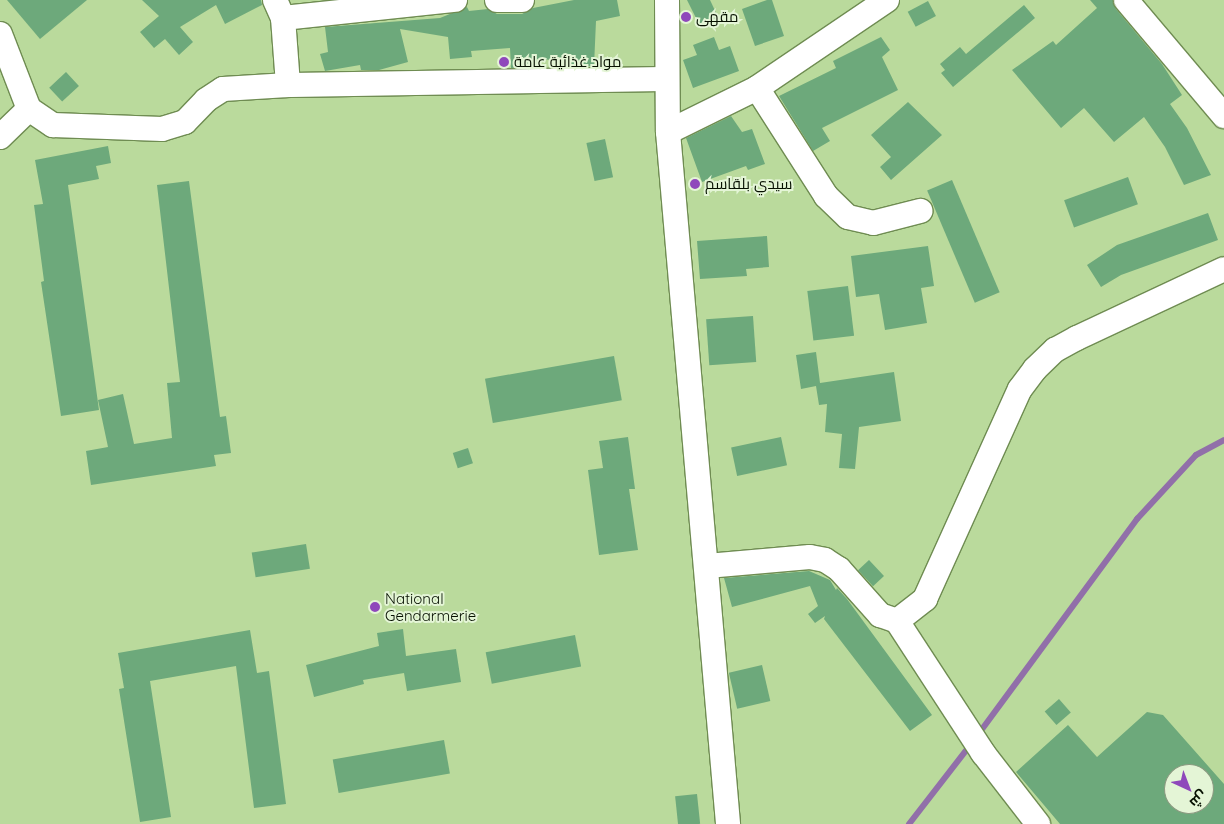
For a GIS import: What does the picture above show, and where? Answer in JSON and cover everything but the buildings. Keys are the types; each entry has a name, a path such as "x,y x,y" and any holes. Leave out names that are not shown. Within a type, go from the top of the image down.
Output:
{"street":[{"path":"288,85 279,9 455,0"},
{"path":"497,0 522,0"},
{"path":"666,0 668,132 728,824"},
{"path":"668,132 757,88 887,0"},
{"path":"1126,0 1224,116"},
{"path":"0,34 29,109 53,125 162,129 185,122 206,100 223,89 288,85 667,79"},
{"path":"757,88 826,196 848,217 874,223 920,211"},
{"path":"0,137 29,109"},
{"path":"897,620 925,599 1004,422 1020,389 1035,369 1055,350 1077,338 1224,269"},
{"path":"707,566 810,557 825,560 839,569 880,615 897,620 983,754 1038,824"}],"waterway":[{"path":"977,736 1137,519 1196,455 1224,440"},
{"path":"909,824 971,744"}],"place":[{"name":"مقهى","path":"686,17"},
{"name":"مواد غذائية عامة","path":"504,62"},
{"name":"سيدي بلقاسم","path":"695,184"},
{"name":"National Gendarmerie","path":"375,607"}]}
